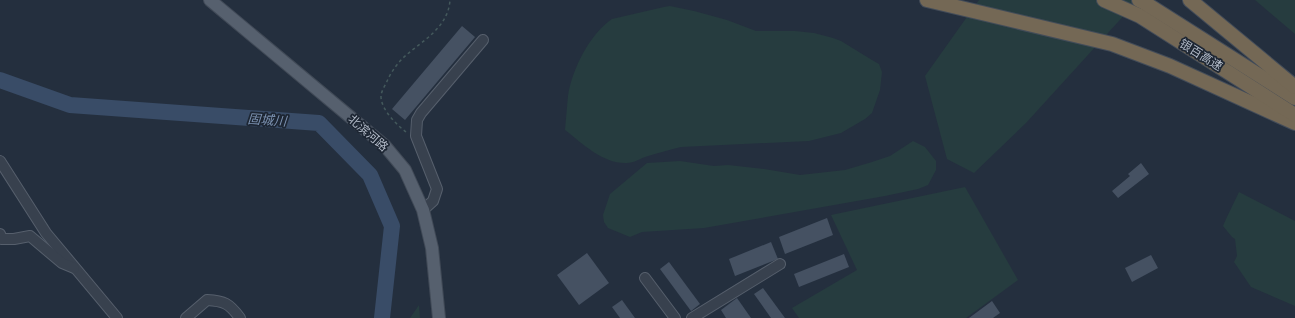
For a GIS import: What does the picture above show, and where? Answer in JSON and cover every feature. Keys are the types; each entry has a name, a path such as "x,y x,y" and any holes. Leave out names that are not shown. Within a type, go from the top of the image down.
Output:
{"highway":[{"path":"928,0 1112,44 1170,66 1295,123"},
{"name":"银百高速","path":"1104,0 1140,16 1295,115"},
{"path":"1190,0 1295,87"},
{"name":"银百高速","path":"1142,2 1295,98"}],"main road":[{"name":"北滨河路","path":"210,0 385,146 405,170 423,210 432,248 439,318"}],"street":[{"path":"423,210 433,201 437,189 416,136 417,120 483,40"},
{"path":"0,161 46,233 117,318"},
{"path":"0,234 2,239 14,239 30,236 62,263 76,269"},
{"path":"692,318 780,264"},
{"path":"645,278 670,316"},
{"path":"186,318 207,300 222,301 236,312 240,318"}],"path":[{"path":"416,136 406,132 394,122 381,103 381,95 384,86 397,65 403,58 436,30 447,12 450,0"}],"green space":[{"path":"979,0 1138,0 1026,123 974,173 947,159 925,76"},
{"path":"1255,0 1295,0 1295,34"},
{"path":"670,6 727,20 756,31 795,31 814,33 841,41 879,64 882,72 880,90 872,113 865,119 841,133 809,141 681,147 627,163 602,157 586,147 565,130 568,96 573,75 589,43 612,19"},
{"path":"913,141 925,147 936,161 936,170 928,185 918,189 704,228 642,232 630,237 608,228 604,222 603,215 610,194 647,163 680,161 714,166 728,165 764,169 800,175 845,170 872,162 890,156"},
{"path":"965,187 1018,280 966,318 799,318 792,308 857,270 831,215"},
{"path":"1239,192 1295,221 1295,306 1251,287 1234,262 1237,256 1235,239 1223,226"},
{"path":"419,305 420,318 410,318"}],"building":[{"path":"462,26 475,37 405,120 392,109"},
{"path":"1141,163 1149,174 1118,198 1112,191 1130,176 1128,174"},
{"path":"827,218 833,235 785,254 779,237"},
{"path":"771,242 778,259 735,276 729,259"},
{"path":"587,253 609,283 579,305 557,275"},
{"path":"844,254 849,267 799,287 794,274"},
{"path":"1151,255 1158,268 1132,282 1125,268"},
{"path":"669,262 700,304 691,311 660,269"},
{"path":"763,288 785,318 771,318 754,294"},
{"path":"737,298 751,318 726,318 721,310"},
{"path":"622,300 635,318 620,318 612,307"},
{"path":"992,301 1000,313 993,318 969,318"}],"waterway":[{"name":"固城川","path":"0,80 70,105 319,123 370,175 392,226 382,318"}]}
